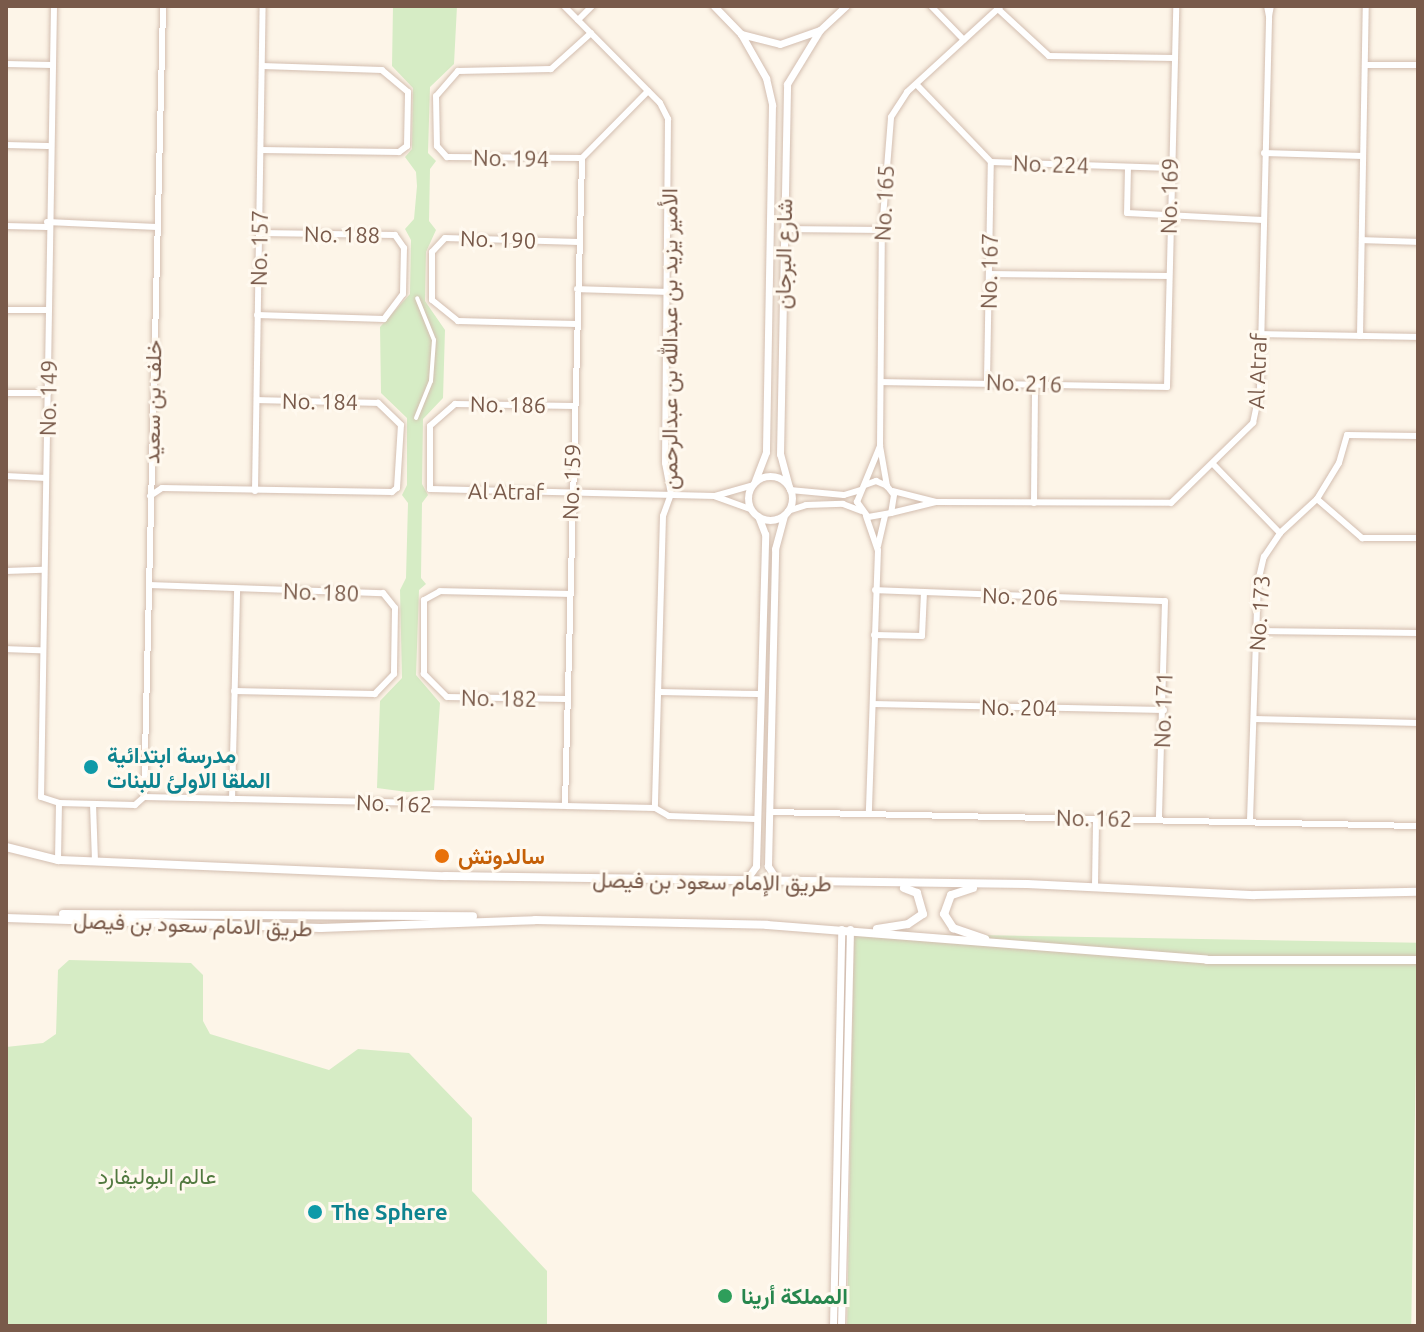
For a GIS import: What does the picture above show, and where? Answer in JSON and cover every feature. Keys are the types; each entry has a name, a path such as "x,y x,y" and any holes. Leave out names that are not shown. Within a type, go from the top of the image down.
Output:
{"main road":[{"name":"طريق الإمام سعود بن فيصل","path":"6,847 58,860 745,882 1095,886 1255,895 1418,892"},
{"path":"868,931 908,924 923,914 917,893 892,884"},
{"path":"1004,944 953,928 944,907 958,891 1010,884"},
{"name":"طريق الإمام سعود بن فيصل","path":"23,918 83,914 342,919 436,914 504,920 846,929 1207,960 1418,960"},
{"name":"طريق الامام سعود بن فيصل","path":"6,918 381,926"},
{"name":"طريق الإمام سعود بن فيصل","path":"381,926 504,920"}],"street":[{"name":"No. 149","path":"54,6 48,146 48,393 39,789 41,797 59,803"},
{"name":"خلف بن سعيد","path":"144,797 163,6"},
{"name":"No. 157","path":"255,491 263,6"},
{"name":"الأمير يزيد بن عبدالله بن عبدالرحمن","path":"564,6 648,91 668,119 671,141 665,463 671,494 663,516 655,808"},
{"path":"578,20 592,6"},
{"name":"شارع البرجان","path":"714,6 741,34 766,78 772,105 766,452 752,483 750,509"},
{"path":"741,34 780,44 820,30 846,6"},
{"path":"931,6 964,40"},
{"name":"No. 169","path":"1167,387 1167,276 1176,6"},
{"name":"Al Atraf","path":"863,513 888,514 936,502 1156,507 1178,498 1214,465 1258,414 1269,6"},
{"path":"1360,336 1366,6"},
{"path":"999,7 1049,56 1174,58"},
{"name":"No. 165","path":"880,446 882,230 891,117 917,85 999,7"},
{"name":"شارع البرجان","path":"782,883 768,866 775,549 790,489 780,454 787,84 820,30"},
{"name":"No. 194","path":"591,33 551,69 458,71 436,96 437,146 447,157 582,158 648,91"},
{"path":"6,64 52,65"},
{"path":"1365,65 1418,65"},
{"path":"261,150 399,152 407,146 408,92 382,70 262,66"},
{"name":"No. 224","path":"917,85 991,162 1170,168"},
{"path":"6,145 48,146"},
{"path":"1264,153 1363,156"},
{"name":"No. 159","path":"565,805 582,158"},
{"name":"No. 167","path":"987,381 991,162"},
{"path":"1128,167 1127,213 1263,220"},
{"path":"6,226 157,227"},
{"path":"784,229 882,230"},
{"name":"No. 188","path":"257,315 384,319 403,294 404,248 395,235 260,233"},
{"name":"No. 190","path":"577,324 458,321 432,300 432,252 445,238 579,242"},
{"path":"1362,240 1418,242"},
{"path":"990,274 1167,276"},
{"path":"577,289 667,292"},
{"path":"416,418 431,381 434,340 417,298"},
{"path":"6,310 49,310"},
{"path":"1259,334 1418,337"},
{"name":"No. 216","path":"881,382 987,381 1167,387"},
{"path":"1034,503 1035,384"},
{"path":"6,393 48,393"},
{"name":"No. 184","path":"255,491 392,492 400,474 401,425 378,403 257,400"},
{"name":"No. 186","path":"442,489 430,489 430,426 455,404 574,406"},
{"name":"No. 173","path":"1250,820 1258,582 1264,557 1280,533 1317,499 1339,463 1347,435 1418,436"},
{"path":"878,550 863,513 862,488 880,446"},
{"path":"869,813 875,590 878,550 888,514 890,488 880,446"},
{"path":"1214,465 1280,533"},
{"path":"6,476 46,478"},
{"path":"715,496 773,476 790,489 844,495 862,488"},
{"name":"Al Atraf","path":"862,488 876,481 936,502"},
{"path":"150,496 162,488 255,491"},
{"name":"Al Atraf","path":"442,489 715,496"},
{"path":"715,496 772,520 818,505 863,513"},
{"path":"1317,499 1362,538 1418,538"},
{"path":"745,882 756,866 765,534 758,516"},
{"path":"6,571 43,570"},
{"name":"No. 180","path":"149,585 383,593 395,608 394,674 375,694 234,691"},
{"path":"232,799 237,589"},
{"name":"No. 206","path":"875,590 1165,601"},
{"name":"No. 182","path":"566,699 447,697 424,674 424,600 440,591 569,594"},
{"path":"874,635 922,636 924,592"},
{"name":"No. 171","path":"1159,819 1165,601"},
{"path":"1257,631 1418,633"},
{"path":"6,649 43,650"},
{"path":"660,692 759,694"},
{"name":"No. 204","path":"873,704 1164,710"},
{"path":"1254,719 1418,723"},
{"name":"No. 162","path":"59,803 135,805 144,797 565,805 655,808 669,816 755,819"},
{"path":"58,860 59,803"},
{"path":"93,804 95,861"},
{"name":"No. 162","path":"770,812 1418,826"},
{"path":"1095,886 1096,819"},
{"path":"833,1326 846,929"},
{"path":"841,1326 846,929"}],"green space":[{"path":"393,6 457,6 454,64 430,87 428,153 436,161 430,169 429,221 436,230 426,252 425,301 445,330 443,398 423,419 422,484 428,495 422,503 421,578 426,584 419,590 416,675 440,703 434,790 407,792 377,788 380,701 402,678 400,590 406,578 408,503 402,495 407,485 407,418 381,393 380,327 410,294 411,240 405,229 414,219 417,186 416,172 405,157 412,149 413,88 392,66"},
{"path":"854,933 1418,943 1411,1326 847,1326"},
{"name":"عالم البوليفارد","path":"69,960 191,963 203,975 203,1021 210,1034 329,1070 358,1049 409,1053 472,1118 472,1191 547,1271 547,1326 6,1326 6,1047 43,1043 56,1034 58,970"}],"place":[{"name":"مدرسة ابتدائية الملقا الاولئ للبنات","path":"91,767"},
{"name":"سالدوتش","path":"442,856"},
{"name":"The Sphere","path":"315,1212"},
{"name":"المملكة أرينا","path":"725,1296"}]}
